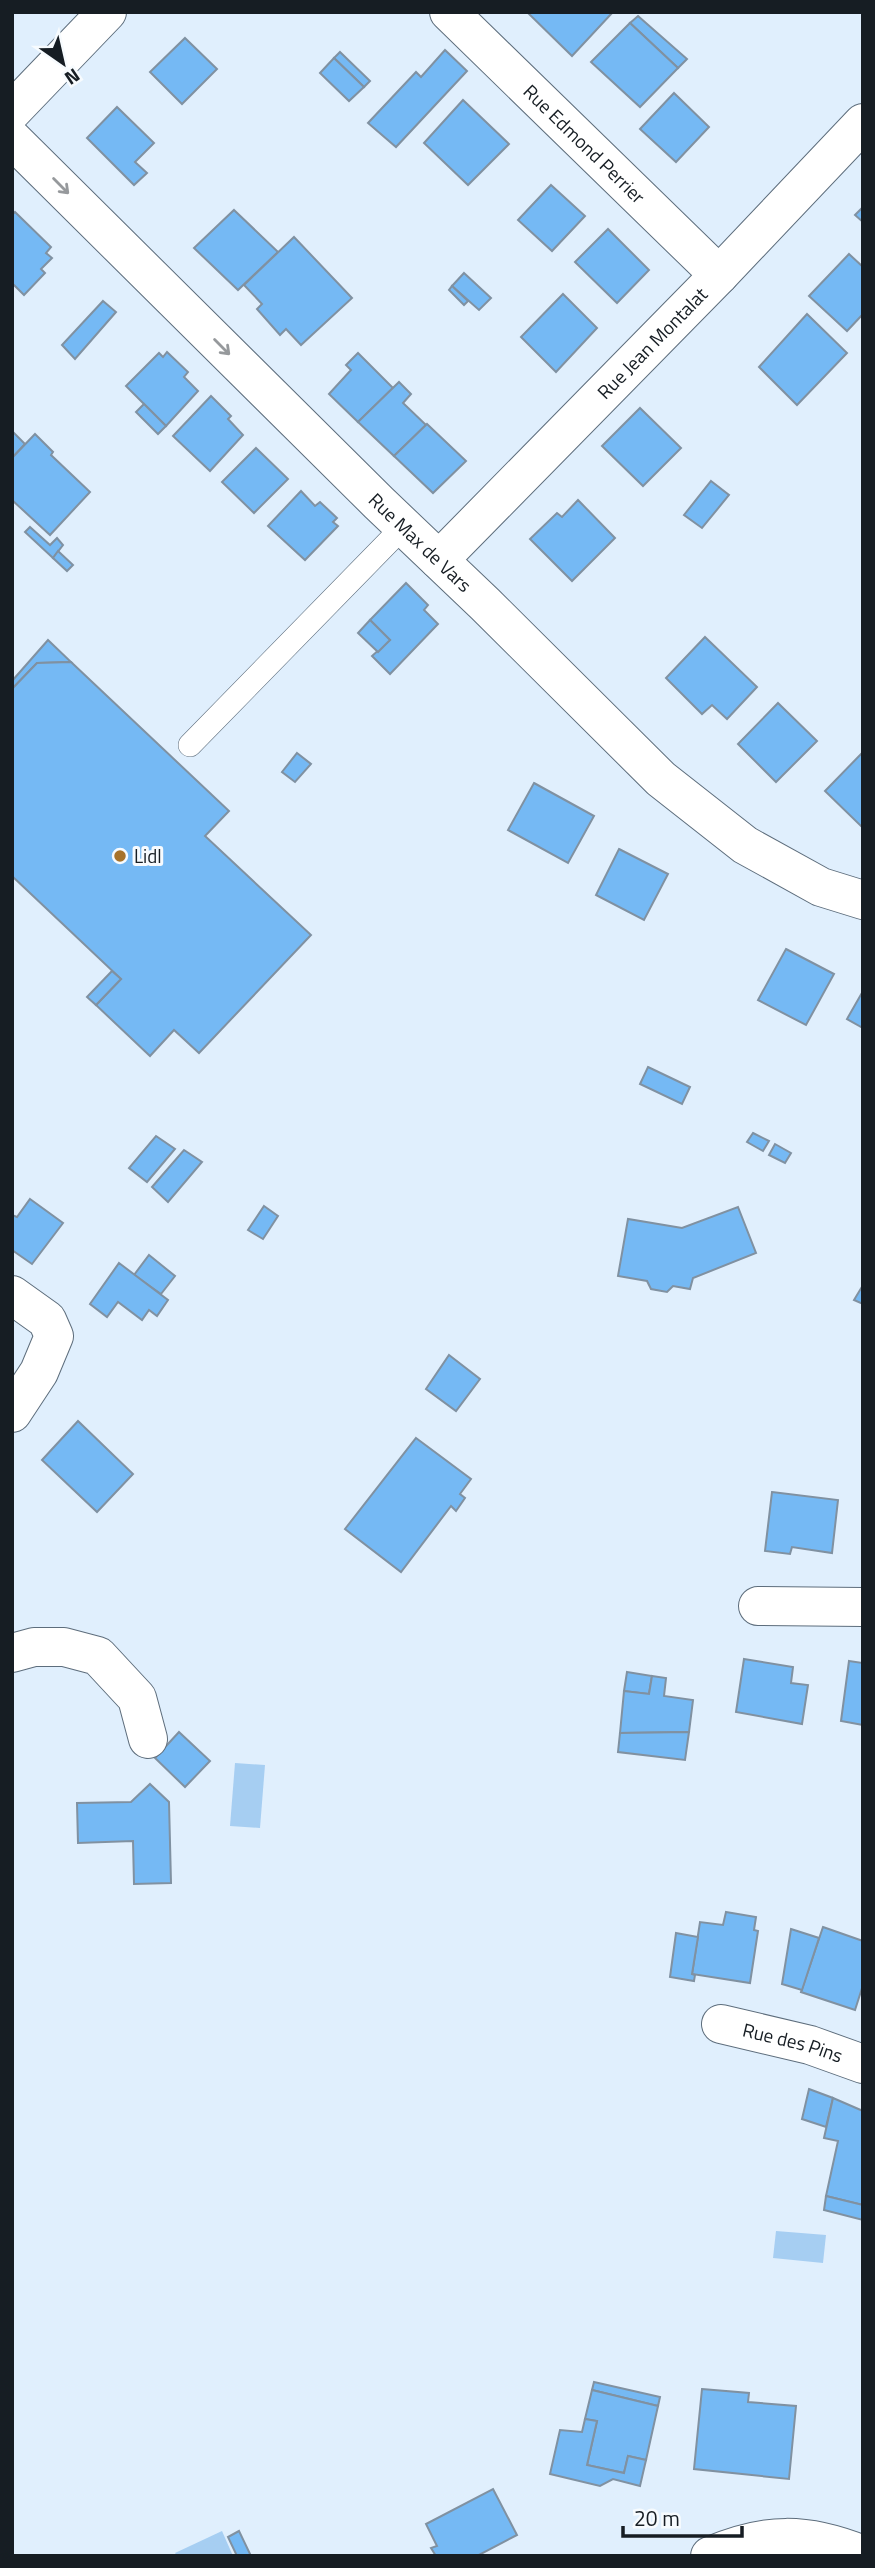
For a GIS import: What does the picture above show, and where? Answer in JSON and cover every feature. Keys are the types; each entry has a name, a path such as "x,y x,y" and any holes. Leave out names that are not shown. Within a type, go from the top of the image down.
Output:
{"street":[{"path":"12,111 107,12"},
{"name":"Rue Edmond Perrier","path":"449,12 719,275"},
{"name":"Rue Jean Montalat","path":"439,560 719,275 863,123"},
{"name":"Rue Max de Vars","path":"12,139 661,779 745,845 821,887 863,900"},
{"path":"12,1295 47,1320 54,1336 39,1372 12,1413"},
{"path":"758,1606 863,1607"},
{"path":"12,1653 34,1647 64,1647 97,1656 137,1699 148,1739"},
{"name":"Rue des Pins","path":"721,2024 810,2045 863,2064"},
{"path":"710,2556 739,2543 768,2537 814,2540 863,2555"}],"lane":[{"path":"190,745 402,524"}],"water":[{"path":"235,1763 265,1765 260,1828 230,1826"},
{"path":"776,2231 826,2235 823,2263 773,2258"},
{"path":"222,2531 233,2556 177,2556 175,2553"}],"building":[{"path":"527,12 613,12 572,56"},
{"path":"638,16 687,59 678,68 630,23"},
{"path":"630,23 678,68 640,107 591,62"},
{"path":"185,38 217,69 182,104 150,72"},
{"path":"445,50 467,71 396,147 368,123 416,72 421,77"},
{"path":"340,52 370,81 364,87 334,58"},
{"path":"334,58 364,87 349,101 320,73"},
{"path":"674,93 709,127 676,162 640,129"},
{"path":"463,100 509,144 468,185 424,143"},
{"path":"117,107 154,143 135,162 147,173 134,185 87,138"},
{"path":"551,185 585,216 552,251 518,220"},
{"path":"863,207 863,222 855,215"},
{"path":"234,210 278,252 238,290 194,248"},
{"path":"15,212 51,247 46,253 52,258 41,269 45,273 24,295 12,283 12,215"},
{"path":"608,229 649,270 617,303 575,262"},
{"path":"294,237 352,298 301,345 286,329 280,335 257,309 262,304 244,285"},
{"path":"849,254 863,267 863,314 847,331 809,296"},
{"path":"464,273 491,298 479,310 452,286"},
{"path":"452,286 468,301 464,305 449,290"},
{"path":"563,294 597,328 556,372 521,337"},
{"path":"103,301 116,312 75,359 62,345"},
{"path":"807,314 847,353 797,405 759,367"},
{"path":"167,352 188,372 184,377 198,391 166,426 126,386 159,353 163,357"},
{"path":"358,353 393,388 358,422 329,394 351,370 346,365"},
{"path":"399,382 411,394 403,403 426,425 394,456 358,422"},
{"path":"211,396 231,416 228,419 243,435 210,471 173,436"},
{"path":"144,404 166,426 158,434 136,412"},
{"path":"640,408 681,448 643,486 602,446"},
{"path":"427,424 466,461 433,493 394,456"},
{"path":"12,431 25,444 12,458"},
{"path":"35,434 53,452 51,455 90,492 50,535 12,500 12,458"},
{"path":"256,448 288,479 254,513 222,482"},
{"path":"711,481 729,495 702,528 684,515"},
{"path":"301,491 315,506 320,502 337,518 333,522 338,526 305,560 268,526"},
{"path":"578,500 615,538 572,581 530,539 557,513 562,517"},
{"path":"30,527 50,545 57,538 63,545 53,558 25,532"},
{"path":"58,551 73,565 67,571 53,558"},
{"path":"406,583 428,605 424,610 438,624 390,674 372,656 390,640 370,620"},
{"path":"370,620 390,640 378,652 358,633"},
{"path":"705,637 757,687 727,719 712,705 702,714 666,678"},
{"path":"48,640 71,662 37,663 12,689 12,681"},
{"name":"Lidl","path":"71,662 229,811 205,836 311,935 199,1053 174,1030 150,1056 96,1005 121,979 12,876 12,689 37,663"},
{"path":"778,703 817,741 776,782 738,744"},
{"path":"863,752 863,828 825,791"},
{"path":"297,753 311,764 295,782 282,772"},
{"path":"534,783 594,816 568,863 508,830"},
{"path":"619,849 668,874 644,920 596,895"},
{"path":"786,949 834,974 806,1025 758,1000"},
{"path":"112,971 121,979 96,1005 87,997"},
{"path":"863,991 863,1028 847,1019"},
{"path":"648,1067 690,1087 682,1104 640,1084"},
{"path":"753,1133 769,1141 763,1151 747,1142"},
{"path":"156,1136 175,1149 147,1182 129,1168"},
{"path":"775,1144 791,1153 785,1163 769,1155"},
{"path":"184,1150 202,1162 168,1202 152,1187"},
{"path":"30,1199 63,1223 32,1264 12,1250 12,1215 17,1217"},
{"path":"264,1206 278,1216 263,1239 248,1230"},
{"path":"738,1207 756,1253 693,1278 690,1289 673,1286 667,1292 651,1289 647,1281 618,1276 628,1219 682,1228"},
{"path":"149,1255 175,1276 161,1294 134,1275"},
{"path":"119,1263 168,1300 157,1316 149,1310 142,1320 118,1302 107,1317 90,1304"},
{"path":"863,1285 863,1304 854,1300"},
{"path":"449,1355 480,1379 456,1411 426,1389"},
{"path":"78,1421 133,1474 97,1512 42,1460"},
{"path":"416,1438 471,1479 460,1494 465,1498 456,1511 451,1506 401,1572 345,1529"},
{"path":"772,1492 838,1500 832,1553 792,1547 790,1554 765,1551"},
{"path":"744,1659 793,1667 791,1683 808,1685 802,1724 736,1712"},
{"path":"849,1661 863,1663 863,1725 841,1721"},
{"path":"627,1672 652,1676 649,1694 624,1691"},
{"path":"652,1676 666,1678 664,1696 693,1700 689,1732 620,1733 624,1691 649,1694"},
{"path":"179,1732 210,1761 185,1787 155,1758"},
{"path":"689,1732 685,1760 618,1752 620,1733"},
{"path":"150,1784 169,1802 171,1883 134,1884 133,1841 78,1843 77,1803 131,1802"},
{"path":"726,1912 756,1917 754,1930 758,1931 750,1983 692,1974 700,1922 723,1925"},
{"path":"823,1927 863,1941 863,1985 855,2010 801,1992"},
{"path":"791,1929 819,1938 802,1990 782,1984"},
{"path":"676,1933 698,1937 692,1974 695,1975 694,1981 670,1977"},
{"path":"809,2089 833,2098 826,2127 802,2119"},
{"path":"833,2098 863,2111 863,2205 826,2196 838,2141 824,2138"},
{"path":"826,2196 863,2205 863,2220 824,2210"},
{"path":"594,2382 660,2397 658,2406 592,2390"},
{"path":"702,2389 749,2393 748,2402 796,2406 789,2479 694,2469"},
{"path":"592,2390 658,2406 646,2460 628,2456 624,2473 587,2465 597,2421 585,2419"},
{"path":"585,2419 597,2421 587,2465 624,2473 628,2456 646,2460 640,2486 613,2479 600,2486 550,2474 560,2430 582,2432"},
{"path":"493,2489 517,2535 477,2556 436,2556 431,2548 437,2546 426,2524"},
{"path":"239,2531 251,2556 237,2556 228,2537"}],"place":[{"name":"Lidl","path":"120,856"}]}
